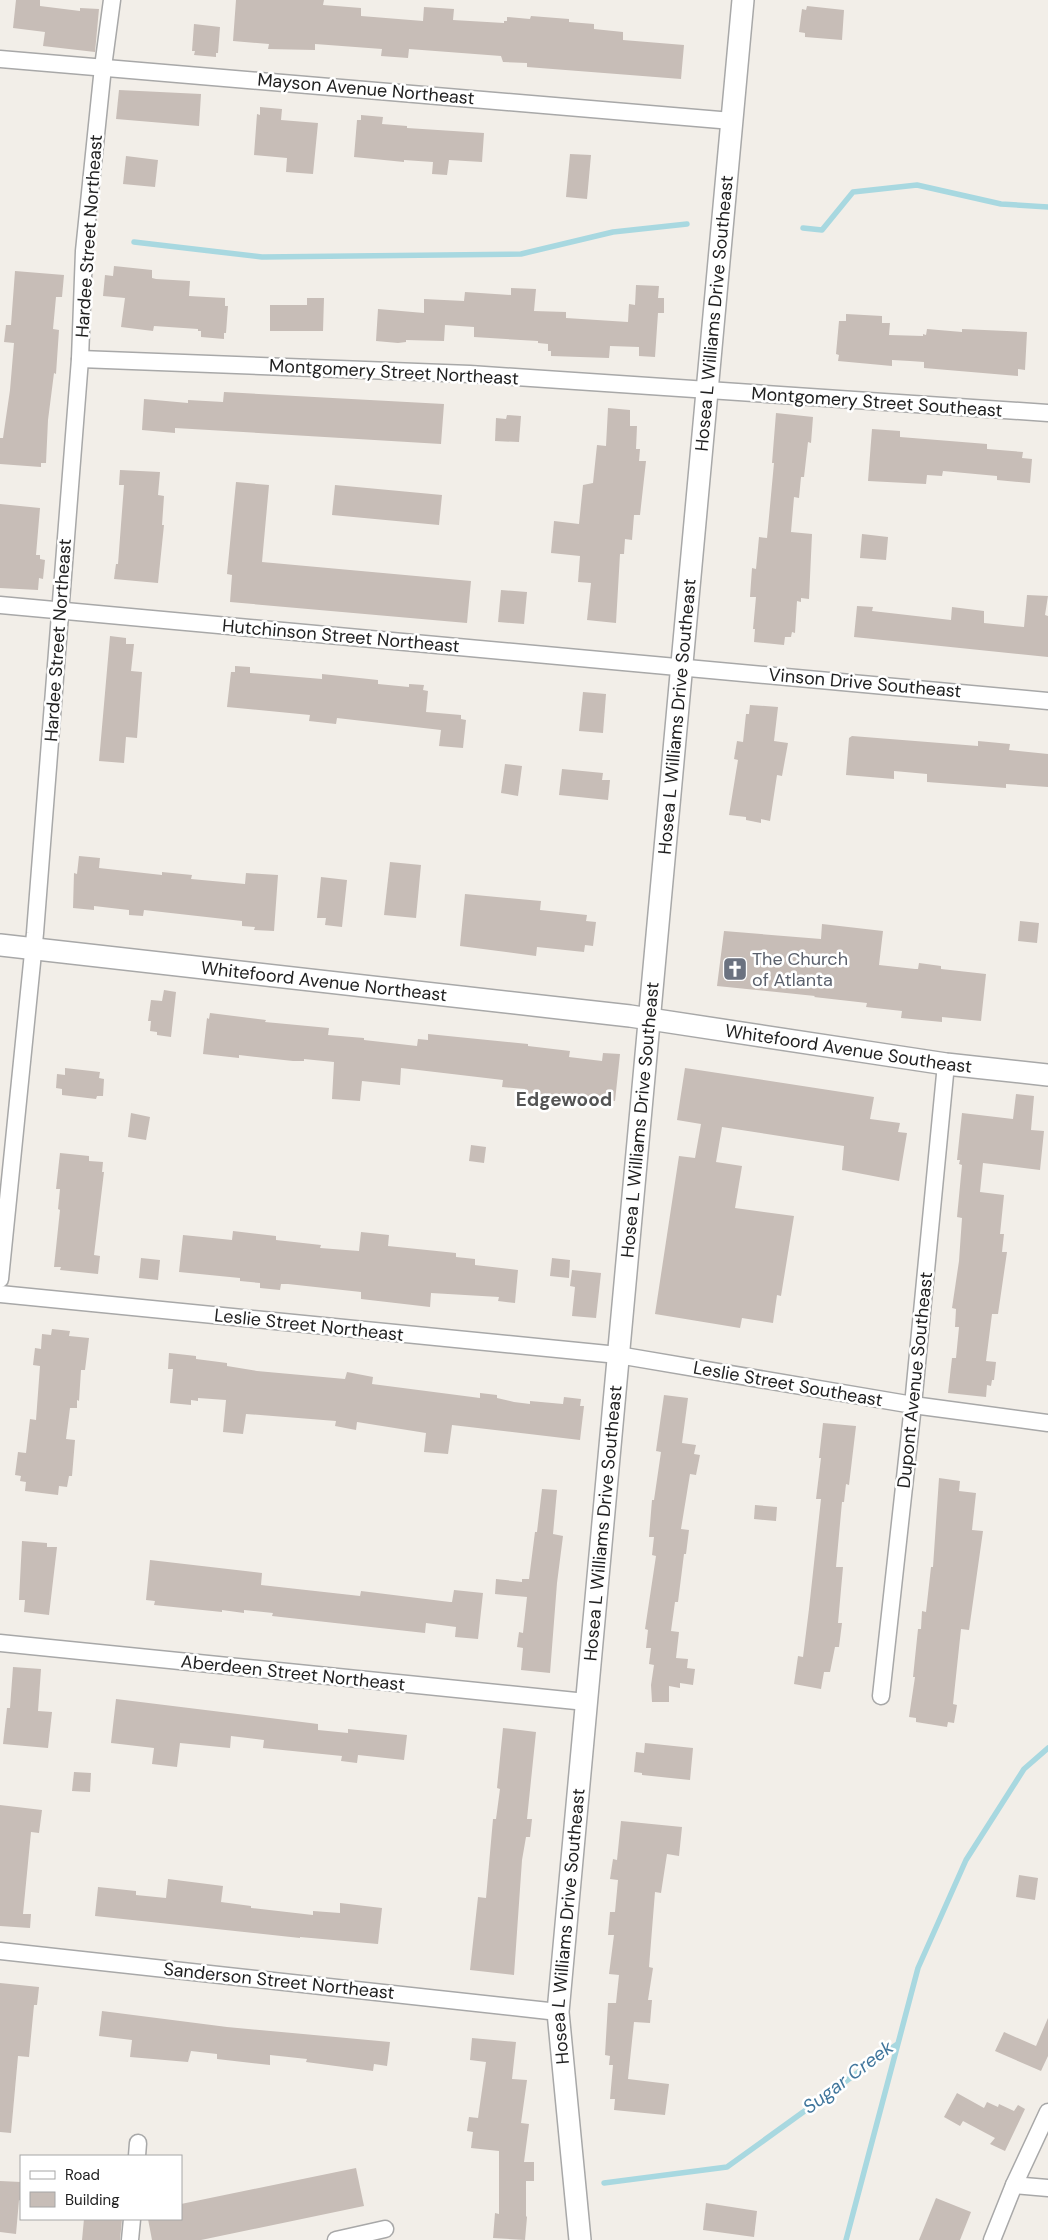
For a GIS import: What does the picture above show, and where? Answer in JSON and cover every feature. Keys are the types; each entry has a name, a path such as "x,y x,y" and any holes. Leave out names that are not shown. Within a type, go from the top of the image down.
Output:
{"street":[{"name":"Hardee Street Northeast","path":"0,1279 34,949 80,359 84,251 103,66 112,0"},
{"name":"Hosea L Williams Drive Southeast","path":"580,2240 558,2012 742,0"},
{"name":"Mayson Avenue Northeast","path":"0,58 732,121"},
{"name":"Montgomery Street Northeast","path":"80,359 470,374 707,391"},
{"name":"Montgomery Street Southeast","path":"707,391 1048,413"},
{"name":"Hutchinson Street Northeast","path":"0,606 682,666"},
{"name":"Vinson Drive Southeast","path":"682,666 1048,701"},
{"name":"Whitefoord Avenue Northeast","path":"0,945 649,1018"},
{"name":"Whitefoord Avenue Southeast","path":"649,1018 946,1064 1048,1075"},
{"name":"Dupont Avenue Southeast","path":"881,1696 913,1405 946,1064"},
{"name":"Leslie Street Northeast","path":"0,1294 618,1355"},
{"name":"Leslie Street Southeast","path":"618,1355 913,1405 1048,1423"},
{"name":"Aberdeen Street Northeast","path":"0,1643 586,1702"},
{"name":"Sanderson Street Northeast","path":"0,1951 558,2012"},
{"path":"992,2240 1014,2184 1048,2112"},
{"path":"1014,2184 1048,2188"},
{"path":"130,2240 132,2220"},
{"path":"336,2240 385,2229"}],"building":[{"path":"16,0 40,0 40,6 80,11 80,8 99,9 95,52 43,46 45,32 13,28"},
{"path":"236,0 324,0 323,5 361,8 361,16 423,21 424,7 454,9 453,20 504,23 504,21 507,21 507,17 530,19 531,16 569,19 569,22 594,24 594,29 623,32 623,40 684,45 681,79 527,67 527,63 503,62 501,56 409,49 408,58 381,56 382,49 315,44 315,50 268,49 269,44 233,41"},
{"path":"807,6 844,10 842,40 805,37 805,33 799,32 802,9 806,10"},
{"path":"194,24 220,27 216,57 194,55 195,51 192,51"},
{"path":"119,90 201,94 199,126 116,119"},
{"path":"260,107 282,109 281,120 318,123 313,174 286,172 287,158 254,155 257,114 260,115"},
{"path":"361,115 383,117 382,124 407,126 407,128 484,133 482,162 449,160 447,175 432,174 433,162 404,160 404,162 354,157 357,120 361,120"},
{"path":"570,154 591,155 587,199 566,197"},
{"path":"126,156 158,160 155,187 123,184"},
{"path":"114,266 152,270 152,278 156,279 190,281 189,296 225,298 225,306 228,306 224,339 201,337 201,331 198,331 198,329 154,326 153,331 121,327 125,298 103,296 105,275 113,276"},
{"path":"15,271 64,275 62,297 56,297 53,329 59,330 56,374 54,373 48,420 46,463 41,463 41,467 0,464 0,438 3,438 14,343 4,342 6,325 11,325"},
{"path":"636,285 659,286 658,298 664,298 664,313 658,313 655,357 639,356 639,347 610,346 609,358 551,356 551,351 548,351 548,344 538,343 538,341 474,337 474,327 445,325 444,341 406,340 406,342 398,343 376,341 378,309 424,313 424,299 464,301 465,292 511,295 511,288 536,289 534,311 566,312 566,318 628,322 629,304 635,305"},
{"path":"307,298 324,298 323,331 270,331 270,305 307,305"},
{"path":"846,314 882,316 882,323 890,323 889,335 923,336 923,334 926,335 927,329 962,332 962,329 1027,332 1025,370 1018,369 1018,376 924,368 924,362 892,360 892,366 838,361 839,355 836,354 839,321 846,321"},
{"path":"224,392 444,404 441,444 175,428 175,433 142,430 144,399 188,403 188,400 223,402"},
{"path":"608,408 630,410 630,426 637,426 636,449 640,449 639,461 646,461 640,515 634,515 632,540 625,539 624,554 620,554 616,623 587,620 591,583 578,582 580,556 551,553 554,521 579,524 583,485 593,483 597,445 606,446"},
{"path":"776,413 813,417 811,443 808,442 804,477 801,477 799,498 794,497 791,532 812,534 809,599 801,598 801,602 797,601 795,633 792,632 791,637 785,637 784,645 754,642 755,629 753,629 756,597 750,597 752,568 756,569 759,537 767,538 774,463 772,463"},
{"path":"507,415 521,416 519,442 495,441 496,418 506,419"},
{"path":"872,429 900,431 900,437 987,444 987,449 1023,452 1022,458 1032,459 1030,483 997,480 997,476 943,471 942,476 927,475 926,484 868,481"},
{"path":"120,470 160,472 158,495 164,496 162,525 164,525 158,583 114,579 116,564 118,564 124,485 119,485"},
{"path":"236,482 269,485 262,562 471,581 467,623 230,602 232,575 227,574"},
{"path":"335,485 442,495 439,525 332,515"},
{"path":"0,504 40,508 36,555 40,555 40,559 45,560 43,579 39,578 38,590 0,588"},
{"path":"862,534 888,537 886,560 860,558"},
{"path":"501,590 527,592 524,624 498,622"},
{"path":"1027,595 1048,596 1045,615 1048,616 1048,657 854,637 857,606 873,607 872,611 951,620 952,607 984,611 984,623 1024,627"},
{"path":"110,636 126,638 126,644 134,644 131,671 142,672 137,738 126,737 124,763 99,761"},
{"path":"235,666 250,667 250,673 322,679 322,674 378,680 378,684 409,687 409,684 424,685 423,690 428,691 426,712 461,715 461,719 466,720 463,748 439,746 441,730 337,718 336,724 309,721 310,715 227,707 231,672 235,672"},
{"path":"583,692 606,694 603,733 579,731"},
{"path":"750,705 778,707 774,741 788,743 782,776 777,775 770,821 761,819 761,823 746,820 746,817 729,815 738,760 734,759 737,741 743,742 746,714 749,714"},
{"path":"852,736 978,746 978,741 1010,744 1009,750 1048,754 1048,787 1006,784 1006,788 927,782 927,774 894,771 894,779 846,775 849,738"},
{"path":"505,764 522,766 518,796 501,793"},
{"path":"562,769 603,773 602,780 610,780 608,800 559,795"},
{"path":"79,856 100,858 99,868 162,875 162,872 192,875 191,879 245,884 246,873 278,875 274,931 254,930 255,927 242,926 242,921 144,910 143,916 129,915 129,910 94,906 94,910 73,908 74,873 77,874"},
{"path":"390,862 421,865 416,918 384,915"},
{"path":"321,877 347,880 342,927 325,925 326,918 317,918"},
{"path":"465,894 541,901 540,910 587,915 586,921 596,922 593,946 585,945 584,952 537,947 536,956 460,946"},
{"path":"1020,921 1039,923 1037,943 1018,941"},
{"path":"822,924 883,931 879,965 918,969 919,963 941,966 941,969 986,974 981,1021 942,1017 942,1022 901,1018 902,1011 866,1007 867,1003 717,986 724,931 821,939"},
{"path":"164,990 176,992 171,1037 157,1035 157,1032 150,1031 151,1021 148,1021 151,1000 162,1001"},
{"path":"210,1013 266,1020 265,1022 329,1028 328,1035 417,1046 418,1039 428,1040 428,1034 528,1044 528,1046 570,1051 569,1057 602,1061 603,1053 620,1054 615,1101 525,1093 525,1089 502,1087 503,1080 401,1068 400,1085 362,1081 360,1101 332,1099 334,1062 304,1059 304,1061 293,1061 239,1055 239,1058 203,1054 207,1018 209,1019"},
{"path":"65,1068 100,1072 99,1078 104,1079 103,1096 97,1096 96,1099 62,1095 62,1089 56,1088 57,1074 65,1075"},
{"path":"685,1068 874,1097 870,1119 900,1123 898,1132 907,1133 899,1181 842,1170 844,1146 722,1127 716,1162 742,1166 735,1208 794,1216 781,1296 777,1295 773,1323 742,1318 740,1328 655,1314 679,1156 695,1158 701,1124 677,1120"},
{"path":"1016,1094 1034,1096 1031,1130 1044,1131 1040,1170 983,1163 980,1192 1004,1195 1000,1234 1004,1234 1002,1252 1007,1252 998,1314 992,1314 986,1361 996,1362 994,1380 992,1380 991,1386 987,1385 986,1397 948,1393 952,1358 956,1358 959,1327 955,1327 956,1309 952,1308 959,1261 962,1218 957,1217 962,1165 959,1164 960,1160 957,1160 962,1113 1013,1119"},
{"path":"131,1113 150,1117 146,1140 128,1137"},
{"path":"471,1145 486,1147 484,1163 469,1161"},
{"path":"60,1153 89,1156 89,1161 103,1162 102,1172 104,1172 94,1255 100,1256 98,1274 60,1270 61,1267 54,1267 60,1210 58,1209 60,1189 56,1189"},
{"path":"233,1231 276,1236 276,1240 321,1245 320,1248 359,1251 361,1232 389,1235 388,1246 456,1253 456,1257 475,1259 475,1265 518,1270 515,1303 498,1301 499,1297 431,1293 430,1307 361,1299 361,1292 288,1284 281,1284 280,1290 260,1288 260,1283 240,1281 240,1278 179,1272 183,1235 232,1240"},
{"path":"141,1258 160,1260 158,1280 139,1278"},
{"path":"552,1258 570,1260 569,1278 550,1276"},
{"path":"572,1270 601,1273 596,1318 572,1316 575,1287 570,1286"},
{"path":"52,1329 70,1331 69,1336 89,1338 85,1370 81,1370 79,1401 77,1400 77,1408 70,1408 66,1439 75,1440 72,1476 69,1476 67,1487 59,1486 58,1495 25,1491 26,1482 20,1481 21,1476 15,1475 18,1452 26,1453 30,1419 36,1420 40,1366 33,1365 35,1348 41,1349 42,1334 51,1335"},
{"path":"169,1353 196,1356 196,1359 227,1363 227,1366 257,1371 345,1379 347,1372 373,1377 372,1384 480,1398 480,1393 497,1395 497,1398 530,1404 530,1401 563,1404 564,1397 581,1399 580,1406 584,1406 580,1440 452,1425 448,1454 424,1452 426,1433 357,1422 356,1430 335,1426 336,1421 246,1414 243,1434 223,1432 226,1400 198,1398 198,1401 191,1400 191,1405 170,1403 173,1369 168,1369"},
{"path":"664,1395 688,1398 682,1443 696,1445 694,1454 700,1455 696,1475 690,1474 681,1529 689,1530 678,1602 675,1602 671,1631 679,1632 676,1658 688,1659 687,1668 695,1669 693,1685 680,1683 680,1688 669,1686 669,1702 652,1702 651,1685 654,1665 649,1664 651,1648 646,1648 648,1630 645,1629 656,1556 652,1555 654,1537 649,1537 652,1500 654,1500 661,1452 656,1451"},
{"path":"823,1423 856,1426 849,1485 846,1484 844,1502 842,1502 836,1567 843,1567 838,1623 842,1623 839,1647 835,1647 830,1672 824,1672 821,1689 794,1684 798,1656 803,1657 809,1609 821,1499 816,1499"},
{"path":"939,1478 960,1481 959,1491 976,1493 972,1530 983,1531 969,1630 961,1629 953,1704 957,1705 954,1723 948,1722 947,1727 916,1722 916,1718 909,1717 915,1677 913,1677 918,1629 921,1629 922,1611 926,1612 931,1567 933,1567"},
{"path":"542,1489 557,1490 553,1534 563,1536 557,1583 550,1673 521,1670 523,1648 517,1647 519,1632 523,1633 527,1597 495,1594 496,1579 522,1582 522,1579 529,1579"},
{"path":"755,1505 777,1507 776,1521 754,1519"},
{"path":"22,1541 47,1543 47,1547 57,1547 49,1615 24,1612 25,1600 19,1600"},
{"path":"150,1560 262,1573 261,1585 360,1596 361,1591 452,1602 454,1590 483,1593 478,1639 455,1637 456,1627 426,1623 425,1633 272,1616 273,1613 244,1610 244,1613 222,1610 222,1612 154,1605 155,1601 146,1600"},
{"path":"13,1667 41,1669 38,1711 52,1712 48,1748 3,1744 7,1708 10,1708"},
{"path":"116,1699 318,1724 318,1730 348,1733 348,1729 407,1735 404,1760 358,1755 357,1763 341,1761 342,1756 263,1748 264,1740 231,1736 230,1748 180,1743 177,1767 152,1764 154,1748 111,1743"},
{"path":"503,1728 536,1732 527,1819 532,1819 530,1837 526,1837 522,1860 514,1975 470,1970 478,1897 486,1898 493,1819 496,1819 500,1789 497,1788"},
{"path":"645,1743 693,1748 690,1780 642,1775 642,1773 634,1772 636,1752 644,1753"},
{"path":"74,1772 91,1773 90,1792 72,1791"},
{"path":"0,1805 42,1810 39,1833 31,1832 23,1914 31,1914 30,1928 0,1926"},
{"path":"621,1821 682,1827 679,1856 667,1854 661,1893 655,1892 649,1967 653,1968 648,2000 652,2000 650,2023 634,2022 628,2079 669,2084 665,2115 614,2110 615,2099 610,2099 613,2065 609,2065 610,2056 605,2055 608,2003 616,2003 619,1975 609,1974 614,1935 608,1935 610,1912 615,1912 618,1880 610,1879 613,1859 617,1860"},
{"path":"1019,1875 1038,1878 1035,1900 1016,1897"},
{"path":"168,1879 223,1886 221,1902 251,1906 251,1908 313,1915 313,1911 340,1913 340,1903 382,1908 378,1944 300,1938 95,1916 98,1887 136,1891 136,1895 166,1898"},
{"path":"0,1983 39,1987 37,2005 34,2005 29,2057 18,2056 11,2133 0,2132"},
{"path":"102,2011 227,2027 390,2042 387,2066 374,2064 373,2071 306,2062 307,2059 270,2055 270,2065 217,2059 217,2054 191,2051 188,2062 130,2057 132,2040 99,2036"},
{"path":"1048,2018 1048,2056 1041,2071 995,2051 1004,2032 1036,2046"},
{"path":"472,2038 516,2042 512,2079 527,2080 521,2123 529,2124 524,2162 534,2162 534,2181 526,2181 527,2217 525,2240 493,2238 495,2213 499,2214 499,2151 471,2148 473,2132 467,2131 469,2117 478,2118 486,2062 470,2060"},
{"path":"957,2093 984,2108 987,2102 998,2107 999,2104 1014,2111 1018,2105 1025,2109 1005,2151 990,2144 995,2138 963,2121 960,2126 944,2117"},
{"path":"356,2168 364,2206 201,2240 152,2240 148,2220 182,2220 182,2204"},
{"path":"0,2181 20,2182 16,2234 0,2232"},
{"path":"936,2198 971,2212 960,2240 919,2240"},
{"path":"706,2203 757,2211 754,2237 703,2230"},
{"path":"84,2220 122,2220 120,2240 82,2240"}],"waterway":[{"path":"803,228 822,230 853,192 917,185 1001,204 1048,207"},
{"path":"134,242 262,257 521,254 613,232 687,224"},
{"name":"Sugar Creek","path":"846,2240 918,1968 966,1860 1024,1769 1048,1748"},
{"name":"Sugar Creek","path":"604,2183 727,2167 896,2045"}],"place":[{"name":"The Church of Atlanta","path":"735,969"}],"district":[{"name":"Edgewood","path":"564,1099"}]}
